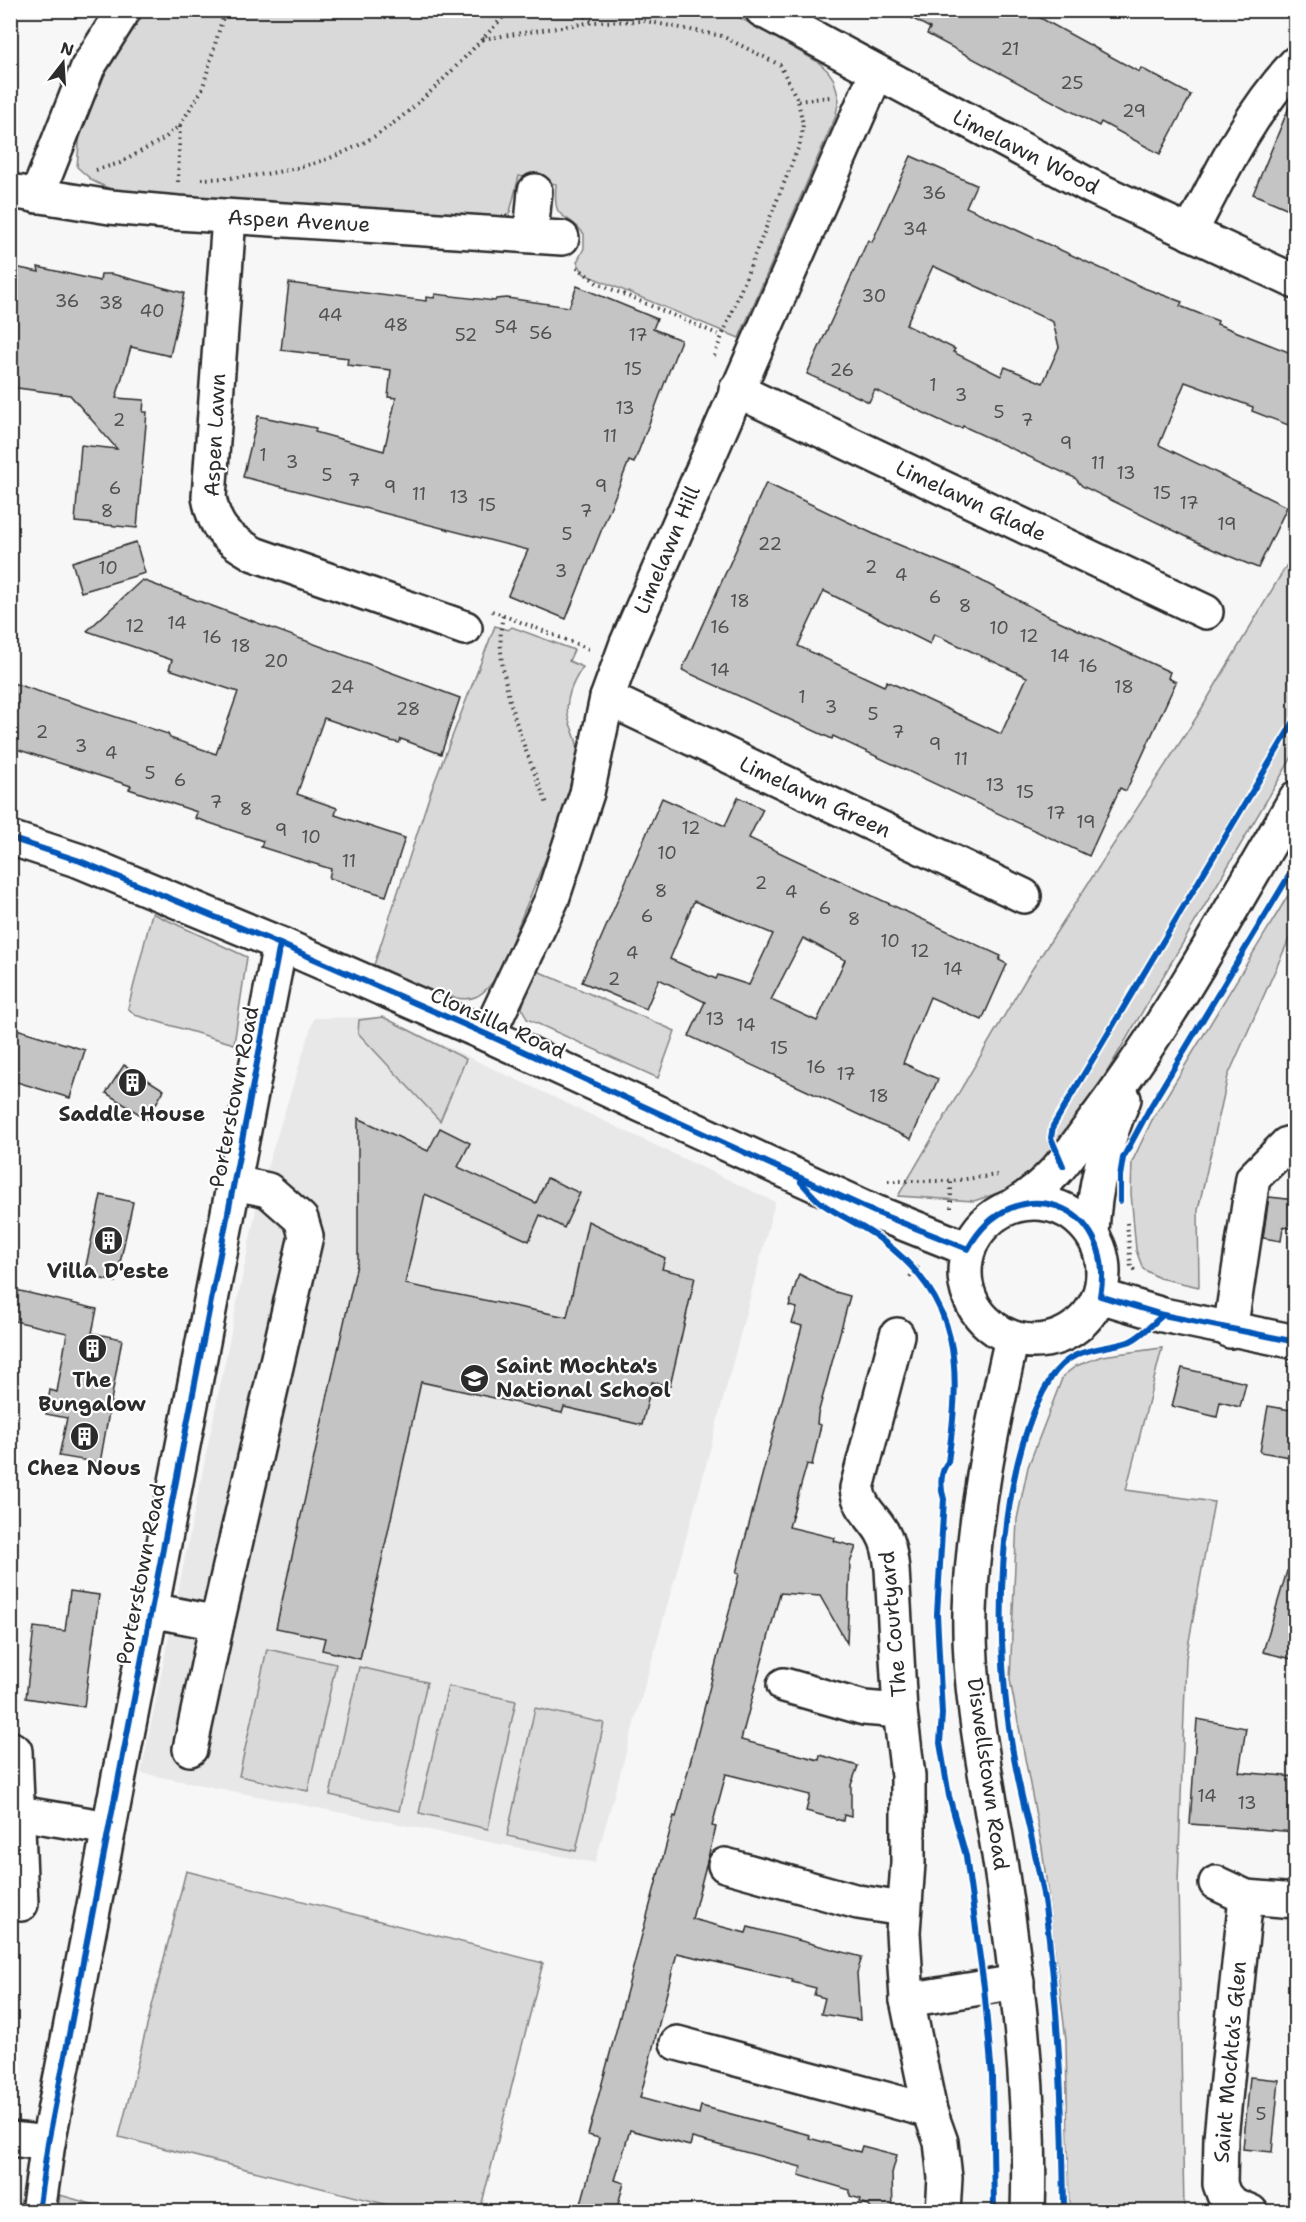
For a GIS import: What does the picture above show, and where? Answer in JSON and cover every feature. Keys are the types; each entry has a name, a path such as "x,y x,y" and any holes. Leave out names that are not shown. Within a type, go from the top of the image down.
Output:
{"street":[{"name":"Aspen Avenue","path":"24,193 51,161 88,67 124,10"},
{"name":"Limelawn Wood","path":"762,10 876,74 1090,186 1296,282"},
{"path":"1191,233 1241,134 1274,87 1296,63"},
{"name":"Limelawn Hill","path":"488,1035 552,900 588,793 607,698 602,651 736,390 876,74"},
{"path":"535,191 554,245"},
{"name":"Aspen Avenue","path":"24,193 110,207 554,245"},
{"name":"Aspen Lawn","path":"229,217 209,497 212,517 228,539 255,554 476,618"},
{"name":"Limelawn Glade","path":"736,390 1206,612"},
{"name":"Limelawn Green","path":"607,698 1024,896"},
{"path":"1015,1205 1037,1202 1059,1207 1078,1217 1092,1233 1102,1253 1104,1275 1100,1296 1090,1315 1074,1330 1055,1339 1033,1342 1012,1338 992,1328 977,1312 967,1293 964,1271 968,1249 978,1230 994,1214 1015,1205 1041,1189 1063,1166 1142,1058 1296,798"},
{"name":"Clonsilla Road","path":"10,838 80,861 280,944 488,1035 874,1212 968,1249"},
{"name":"Porterstown Road","path":"38,2211 48,2143 280,944"},
{"path":"1092,1233 1094,1196 1100,1166 1114,1122 1142,1058"},
{"path":"1230,1330 1253,1178 1287,1144"},
{"path":"190,1749 306,1236 301,1219 268,1190 235,1183"},
{"path":"1100,1296 1163,1315 1296,1342"},
{"name":"The Courtyard","path":"897,1335 857,1488 862,1508 874,1519 890,1547 900,1711 908,1776 908,1863 903,1909 908,2000 930,2111 941,2142 945,2178 943,2211"},
{"name":"Diswellstown Road","path":"1012,1338 981,1484 970,1613 978,1730 1017,1982 1028,2107 1028,2211"},
{"path":"151,1610 217,1623"},
{"name":"The Courtyard","path":"784,1686 864,1708 900,1711"},
{"path":"10,1748 15,1751 21,1904"},
{"path":"19,1813 109,1828"},
{"path":"725,1865 858,1902 903,1909"},
{"path":"1216,1883 1246,1897 1296,1901"},
{"name":"Saint Mochta's Glen","path":"1246,1897 1221,2137 1220,2184 1224,2195 1232,2204 1251,2211"},
{"path":"908,2000 1017,1982"},
{"path":"676,2043 930,2111"},
{"path":"10,2139 48,2143"}],"path":[{"path":"99,170 138,153 180,125 202,90 225,10"},
{"path":"199,180 240,179 272,174 303,167 360,144 405,113 510,10"},
{"path":"575,10 594,22"},
{"path":"482,39 594,22 645,21 722,36 780,65 798,101 803,124 801,141 711,366"},
{"path":"178,213 180,125"},
{"path":"51,161 109,172"},
{"path":"168,179 189,180"},
{"path":"554,245 597,283 722,336"},
{"path":"503,616 500,640 512,707 549,808 573,836"},
{"path":"476,618 503,616 602,651"},
{"path":"879,1178 911,1183 996,1176 1003,1172"},
{"path":"1127,1215 1131,1268 1146,1279"},
{"path":"907,1262 919,1275"}],"shaded area":[{"path":"141,11 728,11 818,62 834,80 839,100 835,118 739,338 584,274 577,262 584,248 584,234 558,211 556,184 519,176 510,212 501,220 114,191 93,181 77,167 81,120 91,95"},
{"path":"1295,551 1295,752 1084,1111 1025,1184 974,1201 898,1196 1027,977 1196,718"},
{"path":"495,626 508,630 512,627 574,650 569,661 583,667 570,692 567,713 577,743 578,762 572,794 498,975 482,993 465,999 439,994 374,965 431,791"},
{"path":"1295,884 1295,936 1290,937 1228,1076 1198,1210 1199,1287 1159,1278 1143,1269 1136,1250 1131,1193 1132,1162 1152,1120"},
{"path":"152,913 247,957 234,1044 135,1015 128,1008"},
{"path":"533,969 675,1031 658,1078 527,1019 522,1008"},
{"path":"383,1017 466,1059 440,1121 358,1033 359,1020"},
{"name":"Saint Mochta's National School","path":"384,1017 775,1202 697,1499 595,1863 141,1773 260,1190 314,1018"},
{"path":"1162,1348 1126,1490 1214,1502 1186,1658 1178,1882 1184,2211 1069,2211 1066,2040 1042,1847 1010,1680 1017,1519 1028,1467 1063,1376 1076,1366 1102,1356"},
{"path":"267,1649 336,1664 308,1791 239,1776"},
{"path":"359,1667 427,1682 399,1811 330,1795"},
{"path":"448,1686 516,1701 488,1829 419,1813"},
{"path":"535,1708 604,1723 576,1851 507,1836"},
{"path":"186,1871 543,1963 480,2211 412,2211 119,2137"},
{"path":"60,2195 116,2211 58,2211"}],"building":[{"path":"897,10 1026,10 1139,72 1141,68 1191,95 1160,154 1101,122 1099,126 927,34 930,28"},
{"path":"1296,93 1296,212 1253,194"},
{"path":"911,156 976,185 966,207 1144,288 1182,302 1180,306 1218,321 1217,324 1296,355 1296,428 1252,411 1253,407 1185,382 1159,445 1287,507 1258,568 1212,549 1082,486 1075,478 963,426 962,428 952,426 875,390 869,402 807,374 868,240 872,242","holes":["933,266 1053,322 1059,347 1043,383 1005,367 1001,376 953,352 955,349 906,325"]},
{"path":"10,266 39,272 38,267 100,281 101,274 112,274 184,293 170,356 131,347 116,398 144,400 143,412 147,412 137,528 75,522 81,445 117,449 70,395 10,387"},
{"path":"289,283 426,301 426,297 434,298 435,294 495,301 507,298 569,307 577,286 657,319 653,329 681,340 634,463 629,461 566,619 508,595 528,550 243,477 258,416 316,428 315,432 384,451 396,398 388,397 391,370 347,365 348,358 281,350"},
{"path":"766,483 880,537 965,572 1046,615 1170,672 1168,678 1176,682 1126,791 1120,788 1089,856 833,736 832,739 682,670","holes":["824,591 930,644 934,634 1027,677 1001,734 887,681 884,686 798,646"]},
{"path":"136,542 145,573 81,592 72,562"},
{"path":"142,580 460,698 441,754 401,739 399,743 391,741 324,718 297,794 337,808 335,815 405,838 386,896 329,878 331,869 261,847 263,841 195,818 197,812 129,789 131,786 10,747 10,682 168,734 170,738 216,754 238,692 169,669 172,660 87,631"},
{"path":"738,797 763,809 749,838 1001,956 999,960 1007,964 982,1020 930,997 903,1063 938,1079 911,1139 689,1036 705,1002 659,979 646,1009 582,982 662,798 725,826","holes":["694,901 773,934 749,985 718,975 716,979 670,959","803,938 845,960 817,1021 771,1000"]},
{"path":"10,1027 85,1050 70,1098 10,1080"},
{"name":"Saddle House","path":"124,1065 164,1090 147,1119 106,1093"},
{"path":"358,1118 428,1151 440,1128 470,1143 458,1167 536,1203 547,1178 580,1193 564,1228 540,1215 529,1241 425,1194 405,1284 567,1317 588,1221 665,1258 662,1269 695,1277 670,1386 652,1382 642,1425 564,1407 562,1413 421,1382 360,1659 322,1650 325,1638 276,1628 358,1260"},
{"name":"Villa D'este","path":"101,1195 133,1202 116,1282 84,1275"},
{"path":"1269,1197 1296,1200 1296,1229 1283,1227 1281,1241 1263,1238"},
{"path":"799,1274 832,1291 850,1296 818,1414 817,1424 821,1425 812,1465 807,1464 789,1527 835,1538 834,1541 856,1547 850,1563 847,1643 820,1596 780,1593 741,1740 819,1760 820,1755 858,1766 851,1785 851,1817 844,1815 843,1821 806,1811 810,1795 726,1774 712,1826 716,1827 692,1919 746,1933 748,1927 862,1957 857,1973 860,2020 821,2014 825,1998 814,1995 816,1988 792,1982 793,1980 677,1953 640,2098 699,2114 701,2106 810,2135 809,2138 860,2152 862,2146 897,2155 892,2173 893,2211 872,2211 869,2205 860,2202 861,2199 850,2196 850,2190 799,2175 801,2167 692,2138 690,2146 630,2130 615,2180 624,2183 616,2211 579,2211 599,2138 588,2135 674,1816 676,1817 739,1574 736,1573 802,1326 792,1323 797,1308 789,1306"},
{"path":"16,1290 97,1309 92,1333 122,1339 100,1463 59,1456 67,1418 46,1414 50,1390 57,1392 67,1333 10,1320"},
{"path":"1182,1368 1246,1383 1240,1407 1220,1402 1217,1417 1172,1406"},
{"path":"1268,1406 1296,1411 1296,1458 1260,1452"},
{"path":"1287,1571 1296,1572 1296,1660 1263,1652"},
{"path":"70,1591 99,1595 84,1707 26,1698 34,1627 65,1631"},
{"path":"1197,1719 1246,1728 1239,1772 1296,1777 1296,1832 1190,1824"},
{"path":"1250,2077 1279,2080 1272,2152 1243,2149"}],"cycle path":[{"path":"1063,1166 1051,1138 1053,1126 1296,718"},
{"path":"10,838 80,861 280,944 488,1035 875,1212 968,1249 987,1223 1010,1208 1034,1203 1058,1206 1078,1218 1093,1238 1101,1264 1100,1296 1163,1315 1296,1342"},
{"path":"1120,1201 1123,1158 1151,1106 1296,864"},
{"path":"38,2212 48,2143 280,944"},
{"path":"801,1182 821,1203 879,1238 907,1262 927,1286 941,1311 950,1338 955,1396 948,1462 943,1470 942,1480 944,1499 937,1614 942,1714 940,1743 949,1796 966,1856 984,1987 992,2076 994,2212"},
{"path":"1064,2212 1063,2136 1054,1983 1045,1907 1007,1715 1003,1668 1003,1564 1018,1462 1032,1417 1051,1378 1067,1360 1086,1351 1133,1340 1163,1315"}],"place":[{"name":"Saddle House","path":"132,1083"},
{"name":"Villa D'este","path":"108,1240"},
{"name":"The Bungalow","path":"92,1349"},
{"name":"Saint Mochta's National School","path":"475,1378"},
{"name":"Chez Nous","path":"84,1437"}]}
